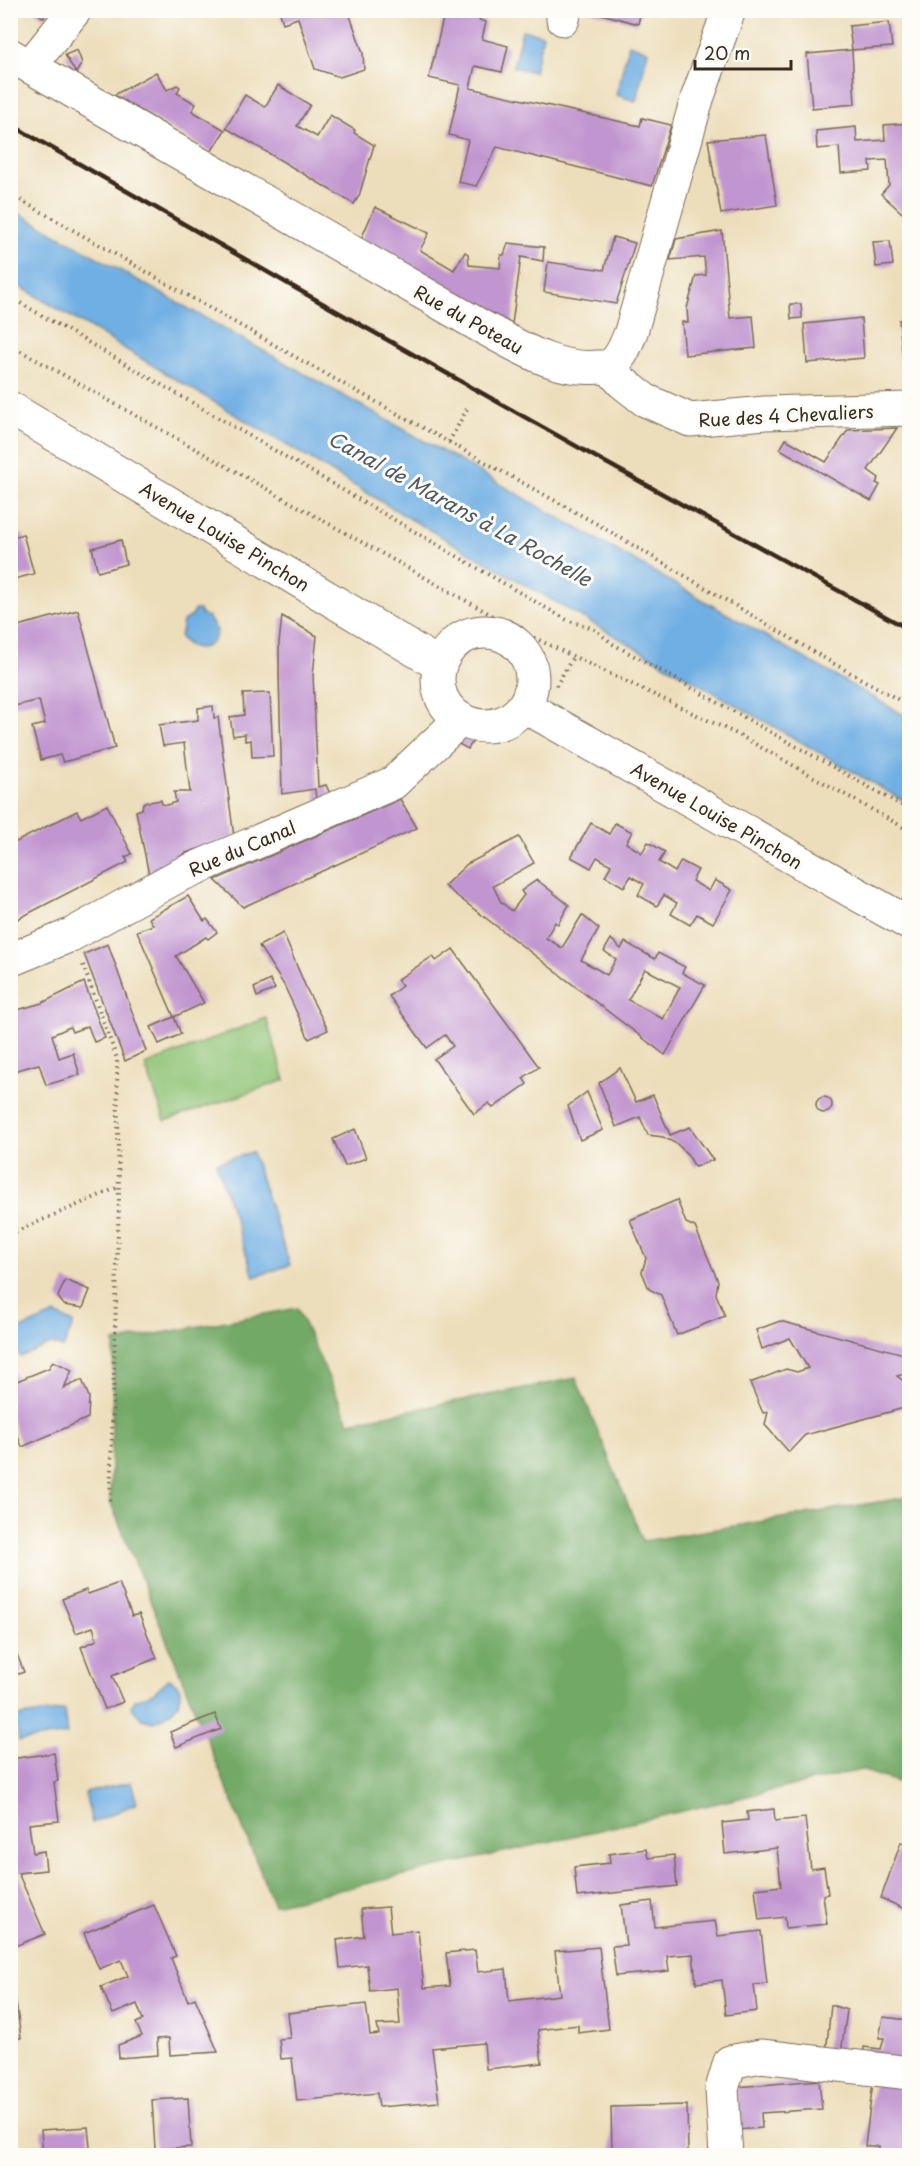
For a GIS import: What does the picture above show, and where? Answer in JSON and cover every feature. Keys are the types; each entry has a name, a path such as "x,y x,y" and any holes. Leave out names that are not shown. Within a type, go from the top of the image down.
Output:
{"street":[{"path":"20,60 75,10"},
{"path":"609,366 621,355 631,332 697,99 729,10"},
{"name":"Rue du Poteau","path":"20,60 535,355 569,367 585,369 609,366"},
{"name":"Rue des 4 Chevaliers","path":"609,366 622,382 645,399 690,420 765,413 909,409"},
{"name":"Avenue Louise Pinchon","path":"10,408 440,665"},
{"path":"491,632 506,637 519,646 528,660 532,675 531,691 524,706 502,723 481,725 460,719 449,709 441,695 438,680 440,665 448,650 459,639 474,633 491,632"},
{"name":"Avenue Louise Pinchon","path":"524,706 909,924"},
{"name":"Rue du Canal","path":"10,960 72,935 178,876 393,783 460,719"},
{"path":"726,2156 722,2089 730,2062 761,2056 909,2073"}],"path":[{"path":"10,194 313,367 597,524 909,706"},
{"path":"10,297 567,620 594,628 613,644 909,810"},
{"path":"10,345 522,632 739,735 909,831"},
{"path":"449,442 468,407"},
{"path":"72,935 117,1059 119,1187 110,1501"},
{"path":"10,1234 119,1187"}],"green space":[{"path":"266,1018 285,1080 165,1121 145,1065"},
{"path":"297,1308 349,1422 576,1378 643,1541 909,1497 909,1786 861,1770 274,1905 110,1501 114,1342"}],"water":[{"path":"522,30 543,35 534,72 513,67"},
{"path":"629,44 648,51 636,101 616,95"},
{"name":"Canal de Marans à La Rochelle","path":"11,209 460,461 909,718 909,804 414,521 11,281"},
{"path":"194,610 199,610 201,615 208,617 217,631 211,643 201,648 190,646 180,637 183,621 192,616"},
{"path":"252,1152 290,1265 254,1277 216,1163"},
{"path":"55,1314 74,1323 63,1348 51,1344 20,1357 11,1333"},
{"path":"169,1679 177,1685 180,1691 181,1697 178,1703 160,1719 153,1722 142,1719 131,1707 135,1700 153,1693"},
{"path":"64,1710 67,1734 19,1741 15,1717"},
{"path":"131,1782 137,1803 92,1823 85,1793"}],"building":[{"path":"33,10 48,10 44,18"},
{"path":"279,10 348,10 363,53 364,69 340,77 315,69 298,18 283,23"},
{"path":"445,10 481,10 479,20 486,22 482,39 508,46 502,72 475,66 470,88 640,126 642,118 671,125 652,186 497,147 476,186 458,182 468,140 449,135 460,85 429,78"},
{"path":"587,10 641,10 638,24"},
{"path":"889,22 892,47 852,50 849,26"},
{"path":"77,50 82,63 76,73 65,55"},
{"path":"852,50 855,104 812,108 807,54"},
{"path":"156,72 167,90 177,85 180,87 177,93 196,104 192,111 225,130 211,152 114,95"},
{"path":"278,85 310,105 297,126 317,137 330,115 374,145 359,196 354,204 226,128 245,95 265,107"},
{"path":"909,123 909,219 881,194 889,185 887,160 870,161 871,171 841,173 839,147 817,149 816,131 856,127 857,142 885,140 884,125"},
{"path":"766,135 777,205 721,214 708,140"},
{"path":"375,207 429,233 420,250 454,270 465,252 468,254 469,265 500,268 501,255 504,255 508,243 544,247 543,261 521,257 512,324 361,239"},
{"path":"722,231 730,318 753,316 756,348 685,355 682,322 688,323 687,308 696,276 706,275 704,257 670,260 676,239"},
{"path":"613,237 635,243 616,304 544,292 548,262 604,270"},
{"path":"890,241 893,265 876,267 873,242"},
{"path":"790,304 801,304 802,318 791,319"},
{"path":"861,318 864,358 807,363 804,324"},
{"path":"899,320 909,320 909,362 903,362"},
{"path":"897,428 868,470 879,478 876,483 880,485 871,501 780,449 786,439 826,462 848,430"},
{"path":"23,534 34,574 10,580 10,538"},
{"path":"121,540 126,564 98,572 92,548"},
{"path":"78,610 115,748 63,762 60,755 41,760 32,727 45,724 39,700 10,707 10,628"},
{"path":"282,616 317,636 313,675 318,787 326,785 330,794 316,801 315,789 282,794 279,643"},
{"path":"270,693 273,756 252,757 251,740 245,741 245,734 233,736 230,717 244,715 243,694"},
{"path":"213,706 214,718 218,717 234,837 186,853 149,875 136,811 142,809 143,803 161,800 162,804 167,805 176,802 174,792 190,792 184,743 163,746 159,725 198,720 198,708"},
{"path":"458,733 473,741 468,749 453,741"},
{"path":"400,799 417,828 243,907 215,880"},
{"path":"107,805 132,854 125,857 128,862 10,923 10,845 77,811 81,818"},
{"path":"591,823 609,834 615,823 632,832 626,843 642,853 648,842 665,852 659,862 675,872 681,861 698,870 692,881 709,891 715,880 732,890 713,923 697,914 690,925 671,914 677,903 664,895 657,906 638,895 644,884 631,876 624,887 605,876 611,865 597,857 591,868 571,857"},
{"path":"519,837 534,863 493,886 501,902 512,911 524,895 521,891 537,880 569,905 558,924 555,922 546,938 562,948 582,915 599,929 581,960 607,975 616,959 604,951 611,939 621,949 625,942 655,959 658,953 685,967 682,973 705,985 665,1055 444,886 467,864","holes":["645,969 680,987 663,1019 628,1000"]},
{"path":"188,896 204,921 207,919 217,932 176,956 204,1003 174,1017 137,931 153,925 149,918"},
{"path":"283,933 307,990 328,1030 309,1039 284,985 259,946"},
{"path":"108,944 146,1051 125,1061 84,954"},
{"path":"453,949 539,1067 523,1078 527,1084 493,1108 489,1103 474,1114 434,1059 453,1046 445,1035 427,1048 389,996 402,986 397,980 433,956 436,961"},
{"path":"270,980 275,989 257,997 254,988"},
{"path":"84,982 105,1038 94,1042 88,1026 72,1032 70,1027 52,1035 59,1058 73,1053 80,1075 46,1085 39,1064 10,1072 10,1012 42,1003"},
{"path":"174,1017 181,1034 159,1044 151,1027"},
{"path":"620,1068 636,1102 653,1095 670,1135 690,1127 713,1160 695,1167 688,1155 677,1144 663,1137 648,1135 640,1117 616,1127 599,1083"},
{"path":"587,1092 603,1130 580,1140 568,1106"},
{"path":"824,1097 830,1099 832,1105 830,1111 824,1113 818,1111 816,1105 818,1099"},
{"path":"355,1129 366,1158 345,1166 333,1139"},
{"path":"677,1200 686,1223 695,1227 718,1281 716,1294 725,1316 677,1335 661,1295 649,1289 642,1272 646,1258 630,1220"},
{"path":"65,1280 90,1290 83,1308 64,1305 58,1297"},
{"path":"780,1321 904,1354 908,1373 897,1376 909,1385 909,1398 904,1408 805,1435 789,1452 765,1425 768,1412 763,1413 750,1383 786,1369 797,1372 808,1368 790,1338 762,1349 756,1330"},
{"path":"53,1361 72,1370 64,1388 82,1380 89,1397 88,1418 22,1447 10,1416 10,1363 17,1381 49,1368"},
{"path":"119,1583 132,1616 139,1614 157,1658 112,1676 123,1702 105,1709 81,1647 97,1640 93,1627 76,1633 62,1599 86,1590 88,1594"},
{"path":"14,1647 24,1672 10,1677 10,1648"},
{"path":"215,1714 221,1729 176,1747 170,1732"},
{"path":"54,1753 58,1781 54,1782 59,1821 29,1824 33,1853 44,1851 46,1870 18,1873 45,1934 10,1948 10,1759"},
{"path":"774,1809 775,1821 805,1818 811,1869 824,1867 828,1894 823,1895 827,1924 786,1928 785,1917 759,1920 755,1889 781,1886 777,1848 725,1854 722,1823 748,1820 747,1812"},
{"path":"901,1842 909,1846 909,1911 881,1898"},
{"path":"646,1849 648,1858 674,1855 677,1886 577,1897 574,1867 610,1863 609,1854"},
{"path":"652,1901 655,1927 715,1921 718,1936 761,1931 767,1984 754,1985 757,2011 726,2015 722,1980 696,1983 693,1954 667,1956 669,1971 616,1976 612,1946 626,1945 621,1905"},
{"path":"154,1905 176,1956 171,1958 188,2001 195,1998 218,2052 170,2055 169,2038 157,2039 158,2055 119,2058 118,2045 142,2036 136,2023 143,2020 137,2004 113,2014 101,1987 128,1976 121,1960 99,1969 84,1933"},
{"path":"388,1907 391,1933 418,1930 424,1988 450,1986 446,1953 475,1950 478,1972 506,1969 509,2001 560,1995 555,1951 599,1947 609,2029 578,2033 578,2025 538,2030 542,2063 486,2069 484,2043 432,2048 439,2102 379,2107 377,2093 297,2101 292,2058 281,2059 279,2039 290,2038 287,2013 366,2004 370,2035 379,2034 377,2025 400,2024 397,1988 370,1991 367,1965 340,1968 337,1940 364,1936 361,1909"},
{"path":"10,1995 15,1995 21,2038 10,2040"},
{"path":"831,2005 847,2010 841,2053 826,2053"},
{"path":"883,2017 909,2020 909,2062 863,2056 864,2047 881,2049 884,2038 879,2038"},
{"path":"874,2074 909,2079 909,2156 878,2156 879,2146 865,2146"},
{"path":"819,2080 822,2109 761,2113 762,2128 737,2130 736,2087"},
{"path":"188,2098 191,2147 155,2149 152,2100"},
{"path":"687,2105 688,2152 612,2154 611,2107"},
{"path":"88,2127 91,2156 43,2156 41,2130"}],"railway":[{"path":"10,124 592,455 910,630"}]}
